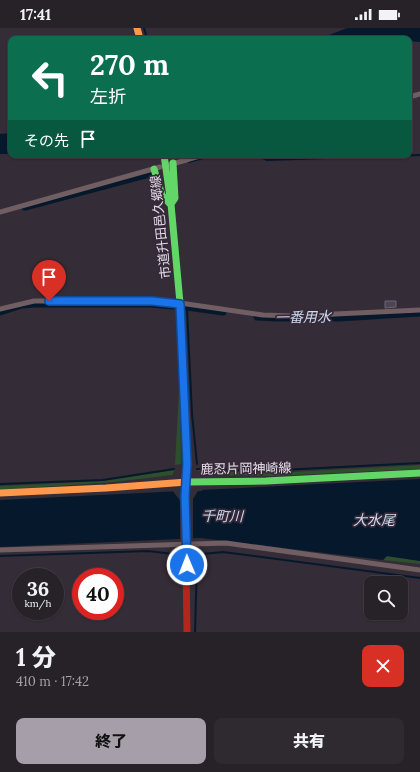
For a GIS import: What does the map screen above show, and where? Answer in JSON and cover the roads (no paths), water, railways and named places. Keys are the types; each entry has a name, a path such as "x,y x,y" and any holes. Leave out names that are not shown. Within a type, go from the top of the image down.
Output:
{"street":[{"name":"市道升田邑久郷線","path":"164,158 171,204 180,304 187,464 187,632"},
{"path":"0,212 157,168 162,195 171,204 175,198 171,164 192,158"},
{"path":"0,310 34,301 152,301 263,315 293,316 420,310"},
{"name":"鹿忍片岡神崎線","path":"0,493 420,473"},
{"path":"0,550 226,543 420,570"}],"water":[{"path":"347,28 420,28 420,42 412,41 412,36 327,36"},
{"path":"8,133 8,154 0,154 0,134"},
{"path":"70,158 97,158 86,159"},
{"name":"大水尾","path":"420,479 420,561 387,556 383,560 201,538 0,547 0,500"}],"waterway":[{"path":"144,28 146,36"},
{"path":"412,155 420,155"},
{"path":"189,162 203,158"},
{"path":"263,158 267,160 328,158"},
{"path":"25,207 149,174"},
{"name":"一番用水","path":"0,312 22,305 34,304 150,304 173,306"},
{"name":"一番用水","path":"187,307 223,312"},
{"path":"187,309 192,414 197,464"},
{"name":"一番用水","path":"257,317 339,318 420,313"},
{"path":"197,469 261,471 420,463"},
{"path":"0,484 103,480 174,469"},
{"path":"0,556 148,551 192,555 223,552 420,578"},
{"path":"195,632 197,561"}],"water label":[{"name":"千町川","path":"222,516"}]}
